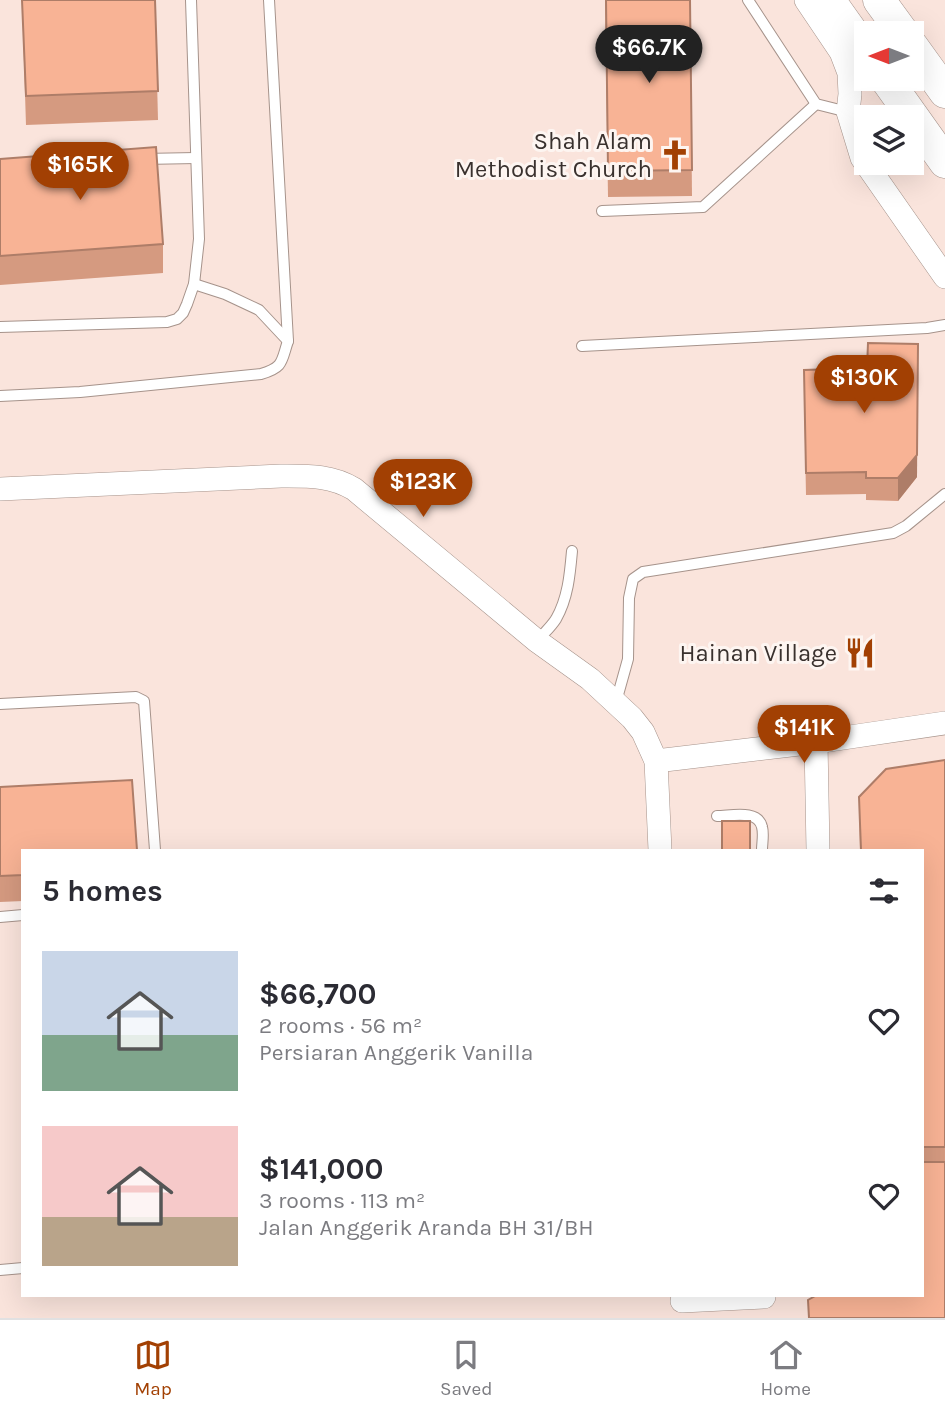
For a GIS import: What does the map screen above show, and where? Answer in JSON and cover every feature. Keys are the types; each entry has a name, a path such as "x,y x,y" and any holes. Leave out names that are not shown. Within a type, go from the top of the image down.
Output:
{"main road":[{"path":"829,0 854,35"},
{"path":"879,0 894,21"},
{"path":"924,63 945,92"},
{"path":"895,91 945,162"}],"street":[{"path":"806,0 841,52 849,73 848,112 862,158 945,277"},
{"path":"0,489 281,475 321,477 342,482 354,489 537,641 590,679 616,702 643,732 656,761 660,849"},
{"path":"656,761 945,723"},
{"path":"816,742 818,849"},
{"path":"682,1305 765,1303"}],"lane":[{"path":"0,327 167,322 177,319 183,313 194,284 199,239 191,0"},
{"path":"0,396 80,392 261,374 280,366 288,341 269,0"},
{"path":"748,0 816,104 848,112"},
{"path":"603,211 702,207 816,104"},
{"path":"131,159 196,158"},
{"path":"194,284 225,294 259,310 288,341"},
{"path":"582,346 945,325"},
{"path":"616,702 628,659 629,598 633,579 643,572 892,533 906,526 945,494"},
{"path":"537,641 555,621 564,602 572,551"},
{"path":"0,704 136,697 144,701 155,849"},
{"path":"717,816 751,815 757,818 762,827 762,849"},
{"path":"0,917 21,915"},
{"path":"0,1270 21,1268"}],"building":[{"path":"22,0 155,0 158,91 26,96"},
{"path":"606,0 690,0 692,170 608,171"},
{"path":"156,147 163,244 0,256 0,159"},
{"path":"868,343 918,344 917,455 898,478 866,478 866,472 806,473 804,370 867,368"},
{"path":"945,760 945,1147 924,1147 924,849 861,849 859,797 886,769"},
{"path":"132,780 137,849 21,849 21,875 0,876 0,787"},
{"path":"722,821 750,821 750,849 722,849"},
{"path":"924,1162 945,1162 945,1318 809,1318 808,1300 813,1297 924,1297"}],"place":[{"name":"Shah Alam Methodist Church","path":"675,155"},
{"name":"Hainan Village","path":"860,653"}]}
